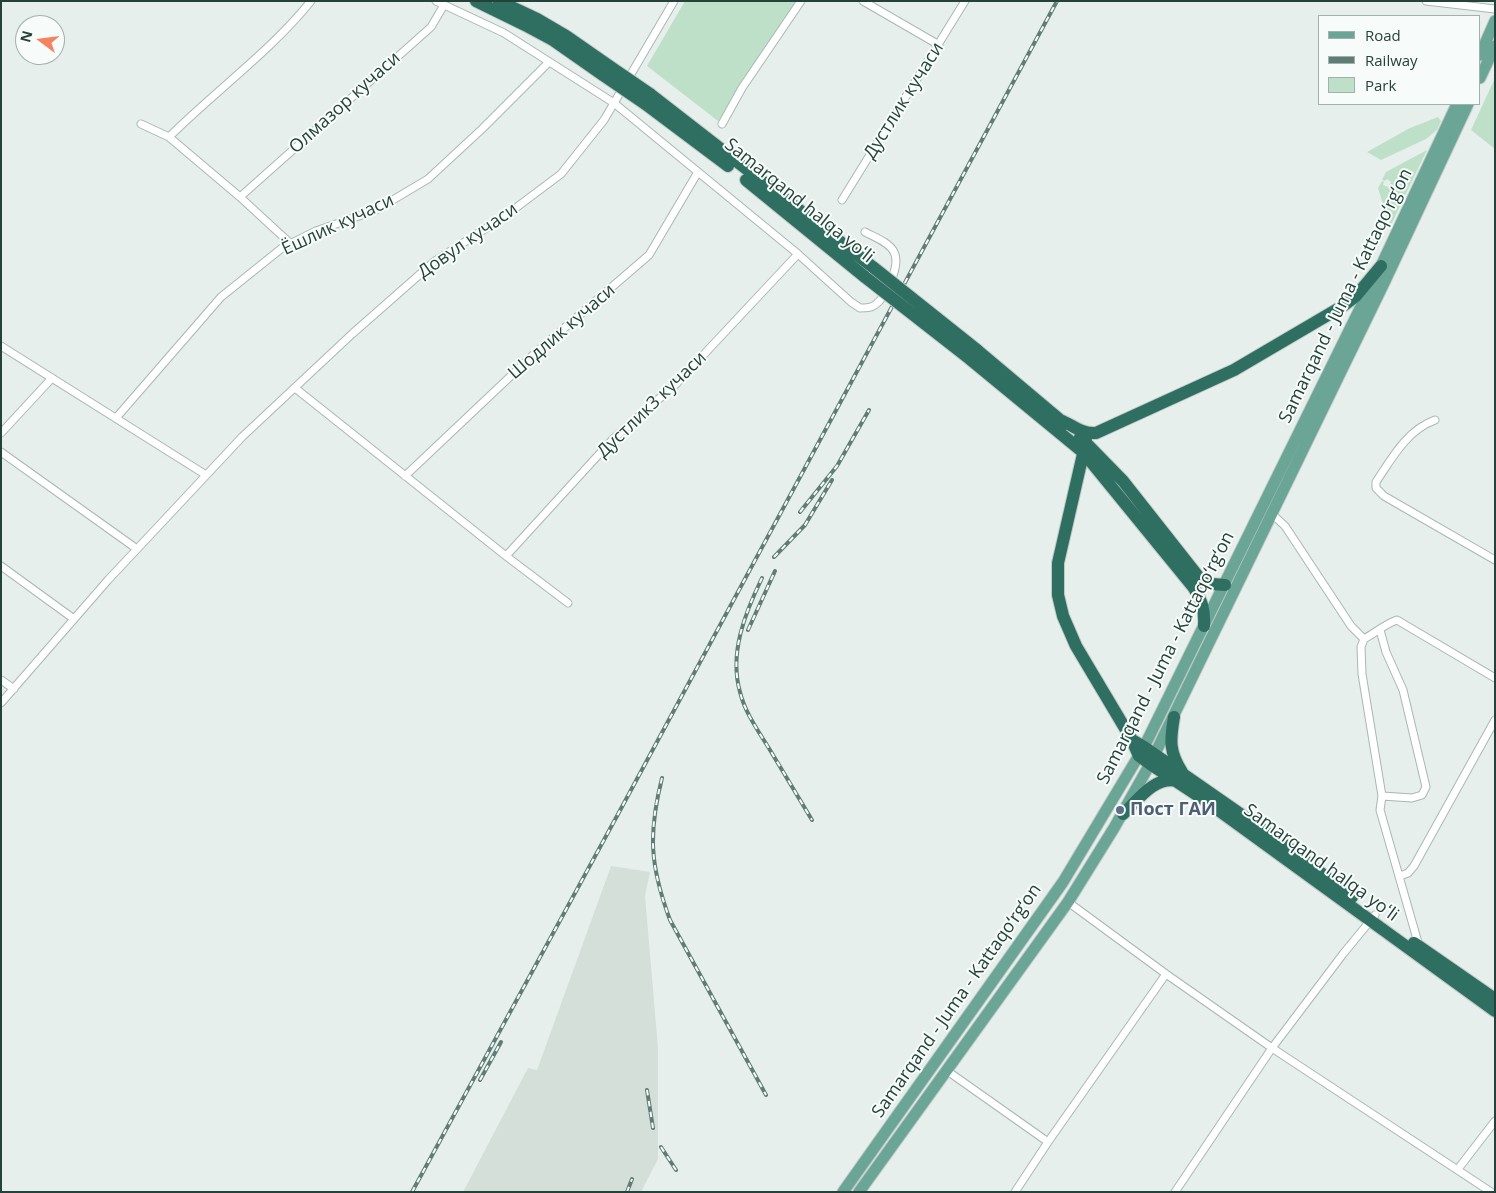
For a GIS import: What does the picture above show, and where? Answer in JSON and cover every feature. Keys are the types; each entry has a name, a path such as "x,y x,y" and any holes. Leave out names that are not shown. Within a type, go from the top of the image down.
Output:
{"highway":[{"name":"Samarqand halqa yoʻli","path":"476,1 553,40 608,72 647,99 1060,420 1084,446 1194,588 1205,613 1204,626"},
{"name":"Samarqand halqa yoʻli","path":"499,1 537,19 566,36 608,72"},
{"path":"1060,420 1080,432 1096,433 1205,384 1234,370 1343,306 1356,296 1381,266"},
{"name":"Samarqand halqa yoʻli","path":"973,354 1070,440 1084,446 1106,462 1142,504 1201,580 1212,584 1225,585"},
{"path":"1070,440 1078,455 1077,476"},
{"path":"1084,446 1058,563 1058,595 1065,621 1076,646 1132,740 1142,751"},
{"path":"1122,814 1156,784 1180,777 1172,753 1170,739 1174,717"},
{"name":"Samarqand halqa yoʻli","path":"1142,751 1282,843 1373,918 1495,1011"},
{"name":"Samarqand halqa yoʻli","path":"1373,918 1420,947 1495,999"}],"main road":[{"path":"1481,53 1495,21"},
{"path":"1481,76 1495,46"},
{"name":"Samarqand - Juma - Kattaqo‘rg‘on","path":"843,1192 1063,882 1142,751 1381,266 1457,105"},
{"name":"Samarqand - Juma - Kattaqo‘rg‘on","path":"859,1192 1068,902 1153,759 1468,105"}],"street":[{"path":"169,137 292,25 311,1"},
{"path":"436,1 504,33 614,104 798,254 860,308 873,307 877,304 895,274 897,262 895,252 890,246 865,232"},
{"name":"Довул кучаси","path":"1,703 137,549 242,437 352,334 435,261 505,216 561,174 604,120 674,1"},
{"path":"722,124 742,88 801,1"},
{"path":"863,1 939,45"},
{"name":"Дустлик кучаси","path":"842,200 965,1"},
{"path":"1426,1 1495,9"},
{"name":"Олмазор кучаси","path":"240,197 431,27 444,5"},
{"name":"Ёшлик кучаси","path":"116,418 221,297 282,248 316,231 376,210 428,179 482,129 549,62"},
{"path":"141,124 169,137 292,244"},
{"name":"Шодлик кучаси","path":"405,476 533,355 649,255 698,172"},
{"name":"Дустлик3 кучаси","path":"506,556 613,439 678,383 798,254"},
{"path":"1,346 206,475"},
{"path":"1,433 52,378"},
{"path":"295,388 568,603"},
{"path":"1435,420 1423,424 1404,442 1376,482 1376,488 1384,496 1495,560"},
{"path":"1,452 137,549"},
{"path":"1272,514 1286,526 1351,626 1364,639"},
{"path":"1,566 74,619"},
{"path":"1420,947 1380,810 1382,796 1362,674 1361,646 1364,639 1380,630 1386,624 1397,620 1495,678"},
{"path":"1380,630 1386,652 1403,690 1426,787 1422,795 1412,798 1382,796"},
{"path":"1,680 14,689"},
{"path":"1400,876 1408,873 1414,866 1495,720"},
{"path":"1068,902 1166,974 1272,1048 1491,1192"},
{"path":"1175,1192 1272,1048 1373,918"},
{"path":"1015,1192 1166,974"},
{"path":"946,1070 1048,1142"},
{"path":"1458,1169 1495,1121"}],"shaded area":[{"path":"611,866 650,872 645,896 658,1048 658,1159 641,1192 463,1192 528,1068 537,1070"}],"green space":[{"path":"685,1 797,1 718,121 647,66"},
{"path":"1495,78 1495,149 1471,130"},
{"path":"1438,117 1441,121 1437,130 1426,139 1381,160 1367,152 1410,128"},
{"path":"1427,150 1390,227 1378,188 1382,181 1384,182 1383,185 1388,187 1391,182 1387,179 1385,181 1382,180 1386,172"}],"railway":[{"path":"412,1192 1057,1"},
{"path":"800,512 837,466 869,410"},
{"path":"774,557 805,525 832,480"},
{"path":"748,630 775,571"},
{"path":"762,578 740,634 736,663 740,692 753,722 812,820"},
{"path":"662,778 655,816 653,850 663,901 670,920 766,1095"},
{"path":"480,1080 501,1042"},
{"path":"647,1090 653,1128"},
{"path":"661,1147 676,1170"},
{"path":"627,1192 632,1179"}],"place":[{"name":"Пост ГАИ","path":"1120,810"}]}
